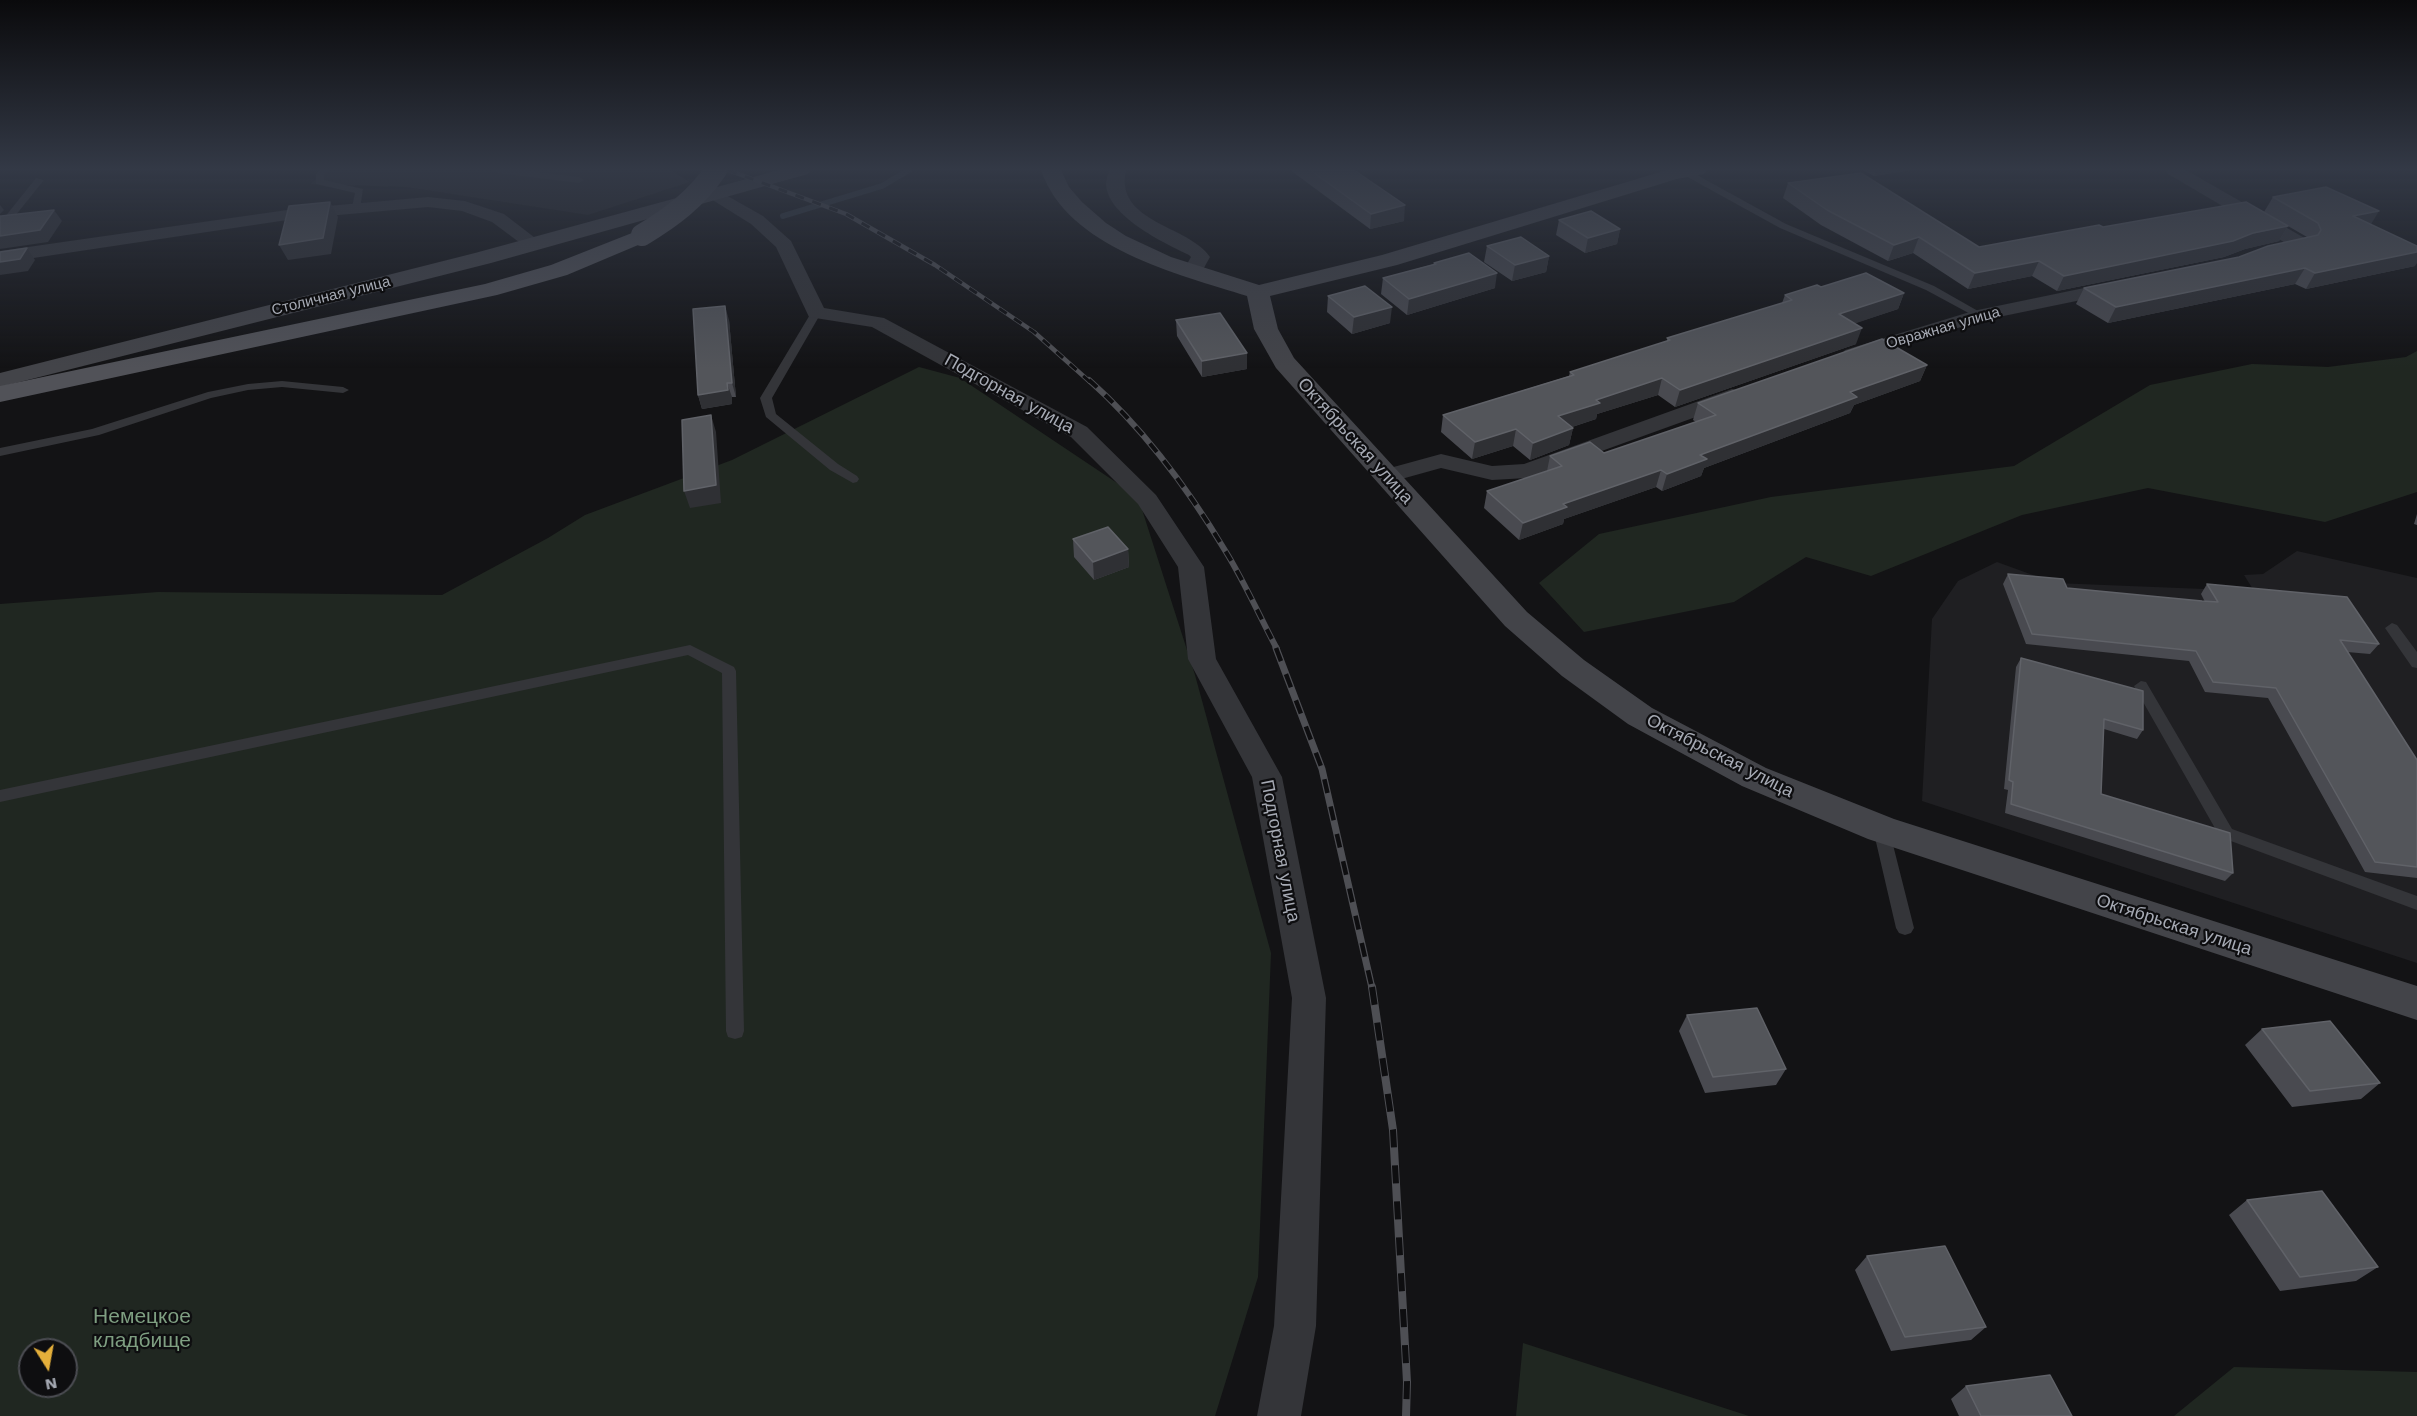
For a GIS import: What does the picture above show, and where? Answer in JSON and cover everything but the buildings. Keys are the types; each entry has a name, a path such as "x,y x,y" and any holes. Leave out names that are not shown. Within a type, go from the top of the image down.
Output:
{"main road":[{"path":"0,394 489,290 559,270 639,236"}],"street":[{"path":"0,256 132,236"},
{"path":"523,236 534,244"},
{"name":"Столичная улица","path":"0,380 534,244 557,236"},
{"path":"774,236 784,245 816,313"},
{"path":"1111,236 1156,260 1258,292 1389,260 1467,236"},
{"path":"1169,236 1196,251 1201,257 1193,271"},
{"path":"2272,250 2301,244 2287,236"},
{"name":"Овражная улица","path":"1831,360 1980,315 2139,282"},
{"name":"Октябрьская улица","path":"1258,292 1262,324 1285,363 1516,619 1573,668 1640,716 1754,777 1881,829 2417,1003"},
{"name":"Подгорная улица","path":"816,313 877,322 1079,432 1147,500 1191,567 1202,660 1266,777 1309,998 1294,1326 1279,1416"},
{"path":"1387,476 1441,461 1492,473 1527,471 1753,388"}],"lane":[{"path":"1807,236 1930,288 1980,315"},
{"path":"816,313 766,398 770,416 834,467 853,479"},
{"path":"0,452 95,432 208,395 248,387 282,384 343,390"},
{"path":"2392,628 2417,663"},
{"path":"0,796 690,650 729,671 735,1031"},
{"path":"2141,686 2226,833 2417,903"},
{"path":"1881,829 1905,927"}],"shaded area":[{"path":"2297,551 2417,578 2417,963 1922,801 1932,619 1958,581 1997,562 2055,583 2254,591 2244,575 2263,574"}],"green space":[{"path":"2417,351 2417,492 2325,522 2148,488 2022,515 1871,576 1806,557 1734,602 1584,632 1539,583 1599,534 1771,497 2014,466 2150,385 2252,364 2328,367 2406,357"},
{"name":"Немецкое кладбище","path":"919,367 960,378 1138,497 1195,675 1271,953 1258,1277 1215,1416 0,1416 0,604 158,592 442,595 548,538 585,515 732,460"},
{"path":"1523,1343 1749,1416 1516,1416"},
{"path":"2234,1367 2417,1372 2417,1416 2174,1416"}],"railway":[{"path":"885,236 935,265 1034,332 1090,382"},
{"path":"1089,380 1128,418 1181,483 1233,564 1277,649"},
{"path":"1276,648 1322,769 1372,988"},
{"path":"1372,987 1393,1130 1407,1382 1406,1416"}]}
